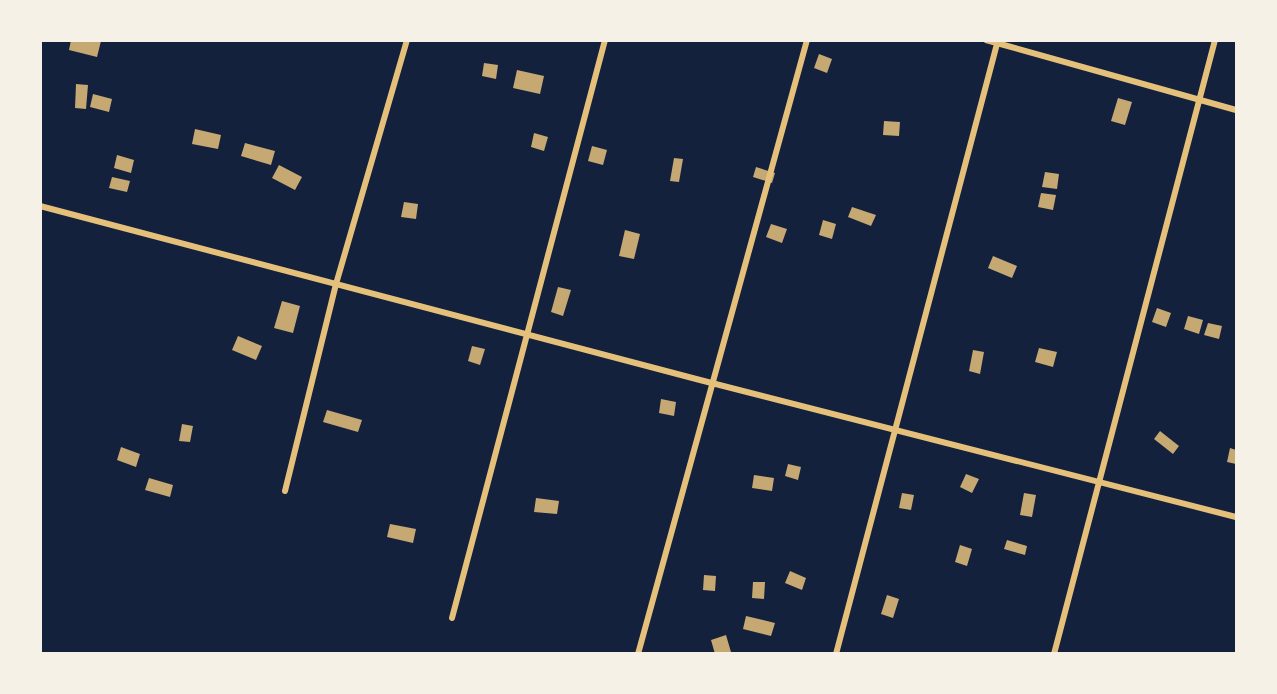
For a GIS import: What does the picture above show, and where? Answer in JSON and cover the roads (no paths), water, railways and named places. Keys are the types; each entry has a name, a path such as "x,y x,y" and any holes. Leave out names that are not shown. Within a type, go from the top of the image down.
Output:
{"street":[{"path":"285,491 336,284 407,40"},
{"path":"452,618 605,40"},
{"path":"638,654 807,40"},
{"path":"986,40 1236,110"},
{"path":"1054,654 1215,40"},
{"path":"836,654 998,42"},
{"path":"40,206 712,383 1236,517"}]}
